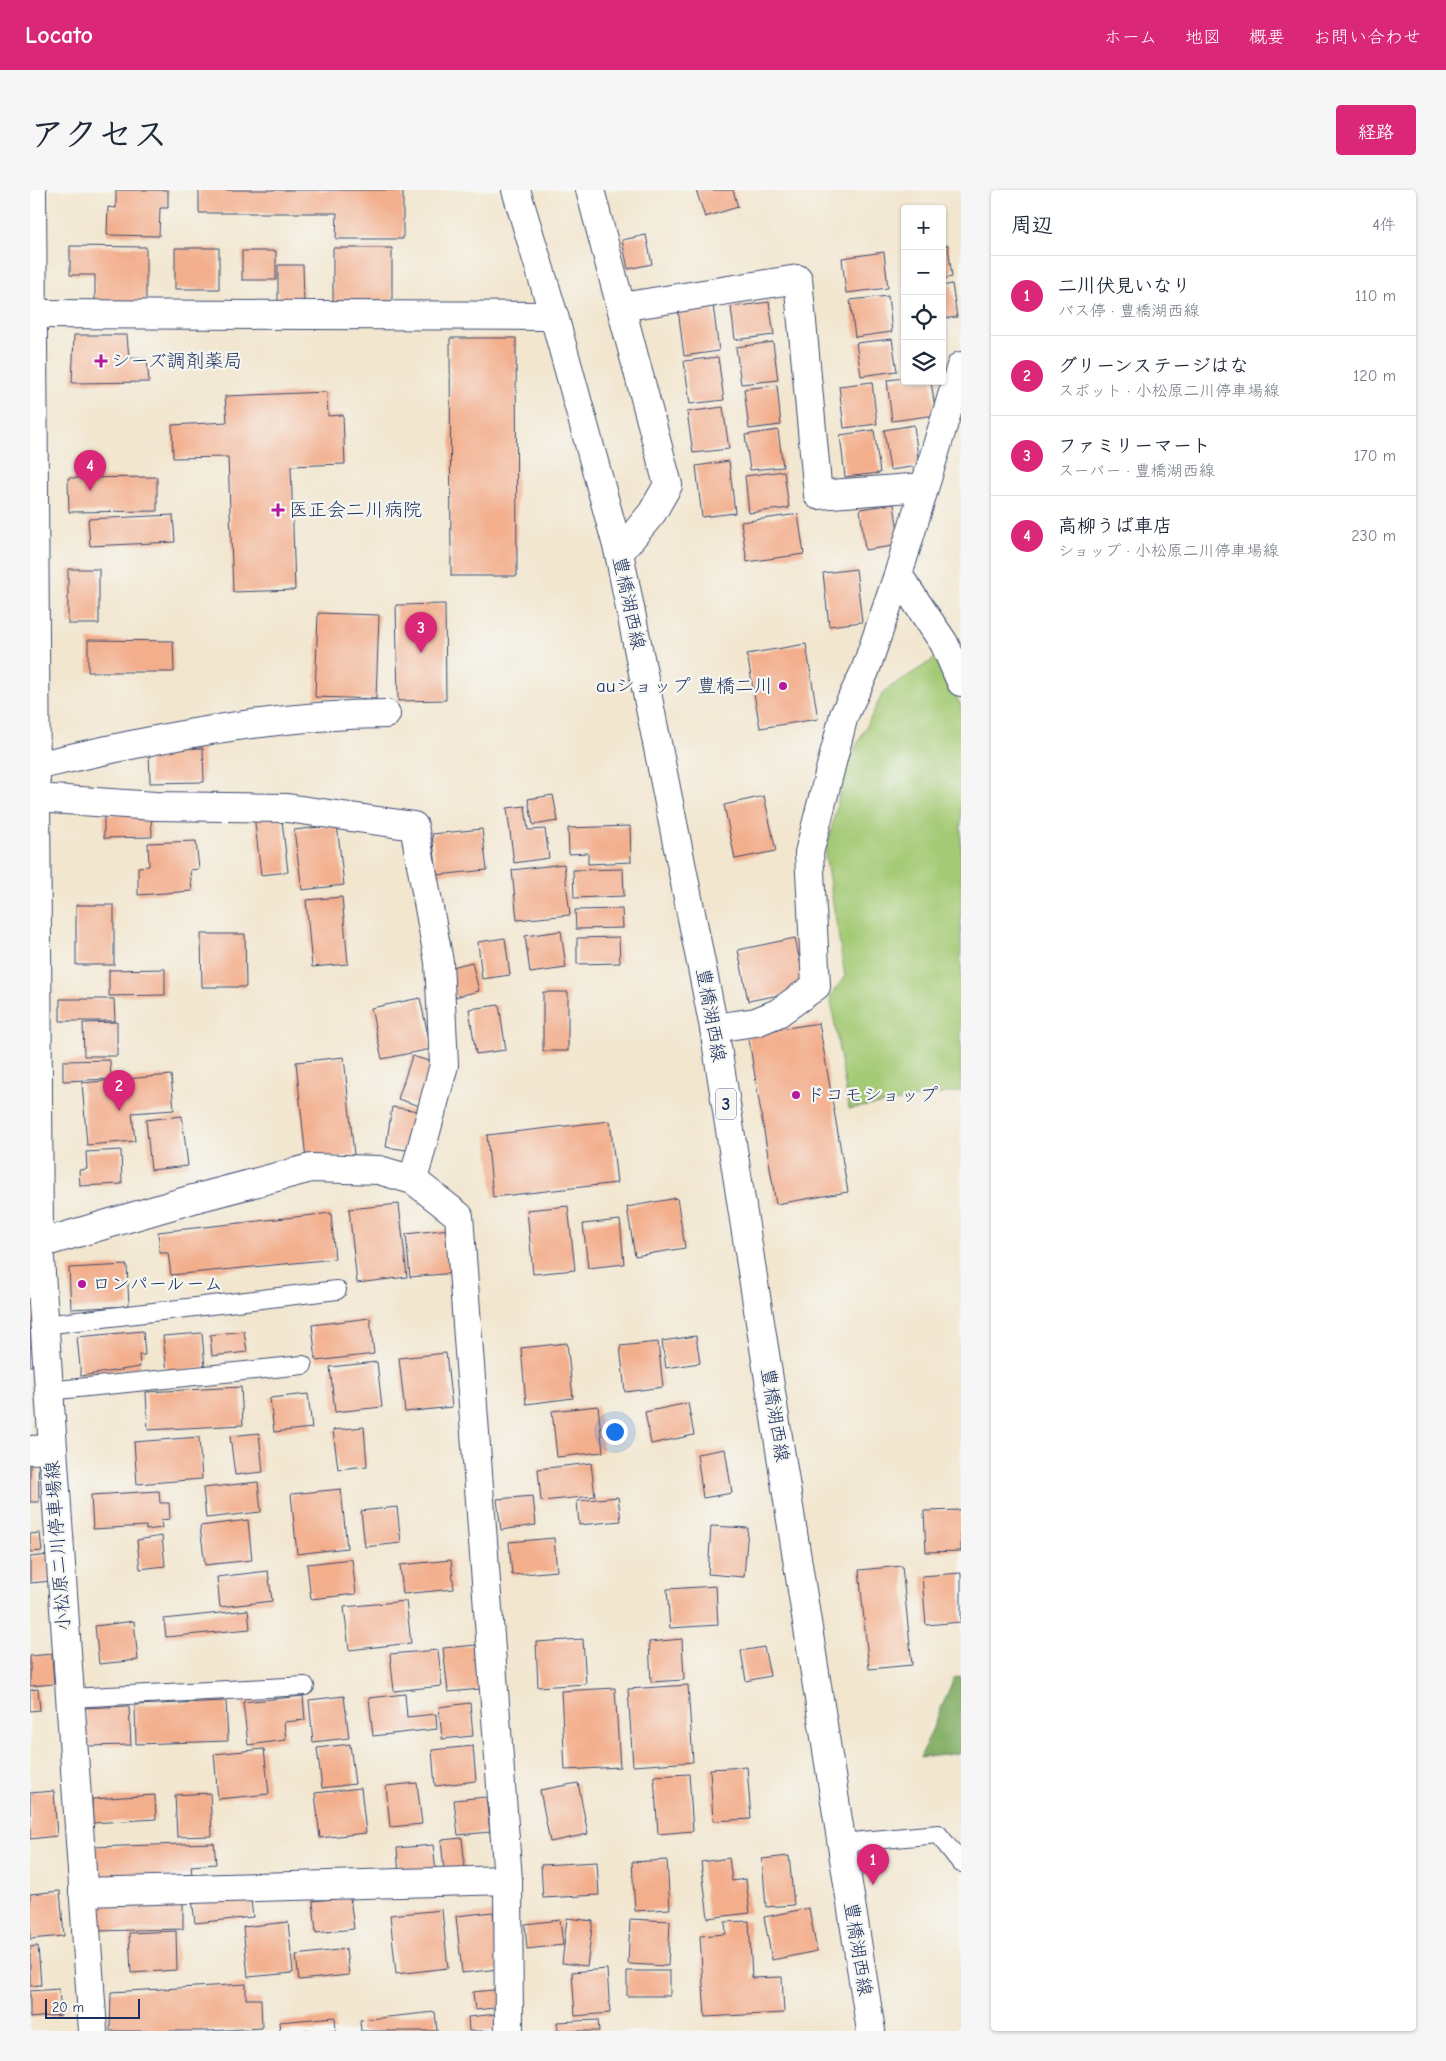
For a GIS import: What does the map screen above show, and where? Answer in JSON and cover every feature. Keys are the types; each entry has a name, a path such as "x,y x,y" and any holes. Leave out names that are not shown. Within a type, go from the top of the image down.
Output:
{"street":[{"name":"小松原二川停車場線","path":"32,190 38,1244 48,1391 41,1449 69,1698 93,2031"},
{"name":"豊橋湖西線","path":"516,190 554,316 619,553 714,1028 870,2031"},
{"path":"590,190 668,485 652,513 619,553"},
{"path":"621,307 798,279 818,495 924,487"},
{"path":"34,314 554,316"},
{"path":"714,1028 756,1022 778,1014 816,986 809,853 844,716 865,671 898,576 961,366"},
{"path":"898,576 944,643 961,682"},
{"path":"36,766 124,745 224,727 352,714 386,714"},
{"path":"36,798 155,806 287,808 414,826 439,962 444,1065 414,1180"},
{"path":"38,1244 193,1198 310,1168 379,1170 414,1180 459,1216 508,1880 509,2031"},
{"path":"83,1892 508,1880"}],"lane":[{"path":"44,1325 337,1290"},
{"path":"48,1391 303,1365"},
{"path":"69,1698 305,1686"},
{"path":"841,1843 938,1834 961,1863"}],"green space":[{"path":"936,658 961,706 961,1091 849,1109 830,996 845,976 825,855 847,764 884,691"},
{"path":"961,1676 961,1753 920,1758 954,1678"}],"building":[{"path":"116,190 168,190 168,208 160,208 159,236 107,235 108,207 116,208"},
{"path":"199,190 403,190 403,239 336,239 337,213 199,213"},
{"path":"696,190 733,190 738,207 705,217"},
{"path":"646,235 652,264 628,269 622,240"},
{"path":"946,245 948,245 952,277 946,278 946,250"},
{"path":"70,246 146,247 146,306 95,306 95,275 70,275"},
{"path":"175,248 219,248 219,289 175,289"},
{"path":"333,248 392,248 392,301 333,301"},
{"path":"242,251 276,251 276,280 242,280"},
{"path":"884,252 888,288 846,293 842,258"},
{"path":"278,265 303,265 304,304 278,305"},
{"path":"952,284 957,317 946,318 946,285"},
{"path":"888,296 892,332 855,337 850,300"},
{"path":"769,302 774,335 735,340 731,307"},
{"path":"713,305 719,351 684,356 678,309"},
{"path":"74,335 127,335 129,358 147,359 149,382 72,383"},
{"path":"450,338 516,338 517,576 451,576"},
{"path":"892,339 897,371 861,376 856,343"},
{"path":"773,342 778,380 741,384 736,347"},
{"path":"718,357 724,400 690,404 684,361"},
{"path":"901,378 901,385 932,385 936,415 892,421 887,380"},
{"path":"872,382 877,424 844,428 839,386"},
{"path":"777,385 781,425 749,429 744,389"},
{"path":"327,392 328,416 343,415 345,464 291,466 295,590 233,592 228,457 173,458 172,425 227,422 225,396"},
{"path":"723,407 729,449 693,453 687,412"},
{"path":"914,425 919,466 890,470 884,430"},
{"path":"778,430 783,467 750,470 745,435"},
{"path":"874,430 880,473 845,477 840,435"},
{"path":"729,461 735,513 702,517 696,466"},
{"path":"784,471 789,508 749,513 745,476"},
{"path":"157,477 157,511 69,512 68,478"},
{"path":"894,504 900,545 865,550 860,509"},
{"path":"798,514 804,554 747,562 741,522"},
{"path":"173,515 175,542 90,546 88,519"},
{"path":"68,569 99,569 99,624 68,624"},
{"path":"856,569 862,622 829,626 823,573"},
{"path":"445,604 446,700 398,701 396,605"},
{"path":"318,613 379,615 376,699 315,697"},
{"path":"88,640 173,641 174,672 88,672"},
{"name":"auショップ 豊橋二川","path":"806,644 818,719 760,728 747,654"},
{"path":"203,748 204,782 150,783 149,750"},
{"path":"553,795 558,821 533,825 528,799"},
{"path":"764,796 776,851 735,859 724,805"},
{"path":"525,806 528,830 545,829 549,858 514,863 507,808"},
{"path":"281,812 288,872 261,875 254,815"},
{"path":"151,814 152,837 104,838 104,815"},
{"path":"337,825 344,885 302,890 294,830"},
{"path":"630,826 631,862 588,864 588,853 569,854 568,828"},
{"path":"482,829 487,870 437,875 432,834"},
{"path":"196,841 199,869 190,870 192,891 138,895 138,867 149,866 148,843"},
{"path":"564,864 570,915 517,920 512,870"},
{"path":"623,869 624,896 574,898 573,870"},
{"path":"342,897 348,964 312,967 306,900"},
{"path":"76,905 114,905 114,965 76,965"},
{"path":"622,909 623,928 576,929 575,910"},
{"path":"561,931 566,968 530,973 525,936"},
{"path":"201,934 245,934 246,987 202,987"},
{"path":"619,937 620,963 577,964 577,938"},
{"path":"505,938 510,975 482,979 478,942"},
{"path":"795,938 806,990 748,1001 738,950"},
{"path":"472,962 479,991 455,997 448,968"},
{"path":"165,969 165,995 109,996 109,970"},
{"path":"543,992 568,992 568,1051 543,1051"},
{"path":"420,998 431,1049 382,1059 371,1008"},
{"path":"60,999 114,999 115,1021 60,1021"},
{"path":"499,1005 506,1050 476,1054 469,1009"},
{"path":"117,1022 117,1056 84,1056 83,1023"},
{"path":"819,1023 848,1192 776,1204 748,1034"},
{"path":"412,1056 436,1063 423,1107 398,1099"},
{"path":"344,1057 354,1155 306,1160 296,1062"},
{"path":"110,1060 111,1079 63,1081 63,1061"},
{"path":"171,1075 174,1110 132,1113 135,1141 87,1145 82,1083"},
{"path":"392,1107 419,1111 413,1151 386,1147"},
{"path":"182,1116 188,1166 151,1170 146,1120"},
{"path":"610,1121 617,1183 493,1197 487,1135"},
{"path":"121,1150 122,1184 80,1186 79,1170 87,1169 86,1152"},
{"path":"677,1198 685,1248 635,1256 627,1207"},
{"path":"399,1204 407,1277 357,1283 349,1209"},
{"path":"568,1206 575,1270 533,1274 527,1210"},
{"path":"331,1213 335,1259 171,1275 168,1253 160,1253 158,1232"},
{"path":"620,1220 624,1264 588,1268 583,1224"},
{"path":"450,1229 455,1273 410,1277 406,1234"},
{"path":"127,1265 129,1306 71,1309 69,1268"},
{"path":"30,1317 37,1317 37,1366 30,1366"},
{"path":"370,1318 374,1354 316,1361 312,1325"},
{"path":"143,1331 145,1355 139,1355 140,1367 81,1376 77,1337"},
{"path":"244,1331 247,1352 212,1356 210,1335"},
{"path":"202,1333 205,1368 167,1372 163,1336"},
{"path":"696,1336 700,1363 666,1368 662,1341"},
{"path":"658,1342 663,1387 625,1392 620,1346"},
{"path":"567,1343 573,1398 526,1404 521,1348"},
{"path":"446,1353 452,1407 405,1412 399,1358"},
{"path":"377,1362 382,1407 335,1412 330,1367"},
{"path":"241,1387 243,1425 148,1430 146,1392"},
{"path":"308,1394 312,1428 274,1432 270,1398"},
{"path":"688,1403 694,1435 651,1444 645,1412"},
{"path":"598,1406 603,1452 557,1457 552,1411"},
{"path":"364,1427 367,1466 338,1469 333,1430"},
{"path":"259,1433 263,1472 235,1475 230,1436"},
{"path":"199,1437 202,1479 137,1484 134,1442"},
{"path":"725,1449 732,1493 703,1498 697,1454"},
{"path":"30,1456 38,1456 39,1502 30,1502"},
{"path":"591,1463 595,1496 541,1501 538,1469"},
{"path":"258,1482 261,1512 206,1518 203,1488"},
{"path":"341,1489 347,1548 297,1554 291,1494"},
{"path":"159,1491 160,1503 169,1503 170,1519 161,1520 162,1528 146,1530 146,1526 93,1529 91,1495"},
{"path":"533,1496 536,1525 501,1530 497,1499"},
{"path":"618,1497 621,1521 579,1525 577,1501"},
{"path":"397,1507 401,1543 365,1547 361,1511"},
{"path":"961,1510 961,1551 926,1552 924,1511"},
{"path":"248,1520 252,1560 205,1565 200,1526"},
{"path":"711,1526 748,1528 744,1577 708,1574"},
{"path":"40,1533 42,1551 30,1552 30,1534"},
{"path":"162,1536 165,1566 140,1569 137,1540"},
{"path":"554,1538 557,1571 512,1575 509,1542"},
{"path":"50,1555 52,1581 30,1583 30,1557"},
{"path":"352,1559 356,1594 311,1599 307,1564"},
{"path":"451,1560 454,1589 403,1594 400,1565"},
{"path":"902,1566 912,1665 869,1669 859,1570"},
{"path":"268,1571 272,1601 220,1607 217,1577"},
{"path":"961,1573 961,1622 926,1625 922,1576"},
{"path":"716,1586 718,1625 670,1628 667,1589"},
{"path":"406,1601 411,1643 349,1650 344,1607"},
{"path":"248,1610 250,1629 166,1637 164,1619"},
{"path":"134,1621 138,1660 99,1664 95,1626"},
{"path":"583,1639 586,1684 538,1687 536,1642"},
{"path":"682,1639 684,1680 651,1682 649,1642"},
{"path":"476,1645 481,1689 448,1692 443,1648"},
{"path":"764,1647 770,1676 746,1681 741,1651"},
{"path":"438,1650 442,1686 394,1691 390,1654"},
{"path":"52,1654 54,1684 30,1686 30,1656"},
{"path":"688,1685 693,1762 633,1766 628,1689"},
{"path":"615,1688 620,1767 565,1770 561,1691"},
{"path":"38,1689 40,1710 30,1711 30,1690"},
{"path":"405,1694 407,1717 436,1714 437,1729 373,1736 369,1698"},
{"path":"303,1696 305,1720 284,1722 286,1740 248,1745 243,1702"},
{"path":"344,1696 349,1738 313,1742 309,1700"},
{"path":"226,1701 228,1741 136,1744 135,1705"},
{"path":"470,1703 473,1736 442,1739 439,1707"},
{"path":"129,1706 131,1745 86,1746 85,1708"},
{"path":"350,1744 355,1784 322,1788 317,1748"},
{"path":"473,1746 476,1781 435,1786 432,1750"},
{"path":"264,1749 269,1794 218,1799 214,1754"},
{"path":"747,1767 751,1819 713,1821 710,1769"},
{"path":"689,1774 693,1831 658,1834 654,1776"},
{"path":"417,1783 422,1824 390,1827 386,1786"},
{"path":"578,1783 588,1834 550,1842 540,1790"},
{"path":"361,1788 366,1833 320,1838 315,1793"},
{"path":"54,1791 57,1836 30,1839 30,1793"},
{"path":"210,1793 212,1836 177,1837 175,1795"},
{"path":"155,1795 156,1819 93,1823 92,1799"},
{"path":"486,1797 490,1832 458,1835 454,1800"},
{"path":"462,1838 465,1869 444,1871 441,1840"},
{"path":"214,1843 216,1864 191,1866 192,1875 92,1879 92,1847"},
{"path":"433,1845 436,1872 399,1876 397,1848"},
{"path":"789,1856 794,1905 766,1907 762,1859"},
{"path":"729,1858 732,1881 746,1879 750,1913 708,1918 701,1862"},
{"path":"667,1860 670,1909 635,1911 632,1862"},
{"path":"597,1862 599,1895 543,1898 541,1865"},
{"path":"60,1891 64,1936 30,1939 30,1894"},
{"path":"250,1892 253,1917 195,1923 192,1898"},
{"path":"350,1897 354,1929 316,1933 313,1901"},
{"path":"183,1901 183,1929 95,1931 94,1904"},
{"path":"809,1908 817,1951 772,1960 764,1917"},
{"path":"442,1910 448,1968 396,1974 390,1915"},
{"path":"493,1912 499,1969 462,1973 456,1916"},
{"path":"567,1918 593,1921 587,1966 562,1963"},
{"path":"630,1919 670,1921 668,1966 628,1964"},
{"path":"560,1920 563,1945 527,1949 525,1924"},
{"path":"749,1921 752,1978 782,1977 784,2013 705,2017 700,1936 726,1934 725,1922"},
{"path":"288,1922 293,1973 248,1977 243,1927"},
{"path":"176,1931 177,1970 131,1973 129,1933"},
{"path":"38,1946 41,1985 30,1986 30,1947"},
{"path":"346,1949 349,1975 299,1980 296,1955"},
{"path":"607,1969 610,2013 575,2016 572,1972"},
{"path":"627,1971 670,1971 670,1996 627,1996"},
{"path":"246,1984 246,1999 261,1999 262,2028 208,2031 110,2031 111,1992"},
{"path":"59,1989 61,2015 30,2018 30,1991"},
{"path":"503,1989 504,2007 475,2010 473,1992"},
{"path":"435,2012 437,2031 361,2031 360,2020"},
{"path":"497,2014 499,2031 469,2031 468,2017"},
{"path":"335,2017 336,2031 280,2031 279,2022"},
{"path":"598,2020 599,2031 558,2031 557,2022"}],"place":[{"name":"シーズ調剤薬局","path":"101,361"},
{"name":"高柳うば車店","path":"90,491"},
{"name":"医正会二川病院","path":"278,510"},
{"name":"ファミリーマート","path":"421,653"},
{"name":"auショップ 豊橋二川","path":"783,686"},
{"name":"ドコモショップ","path":"796,1095"},
{"name":"グリーンステージはな","path":"119,1111"},
{"name":"ロンパールーム","path":"82,1284"},
{"name":"二川伏見いなり","path":"873,1885"}]}
